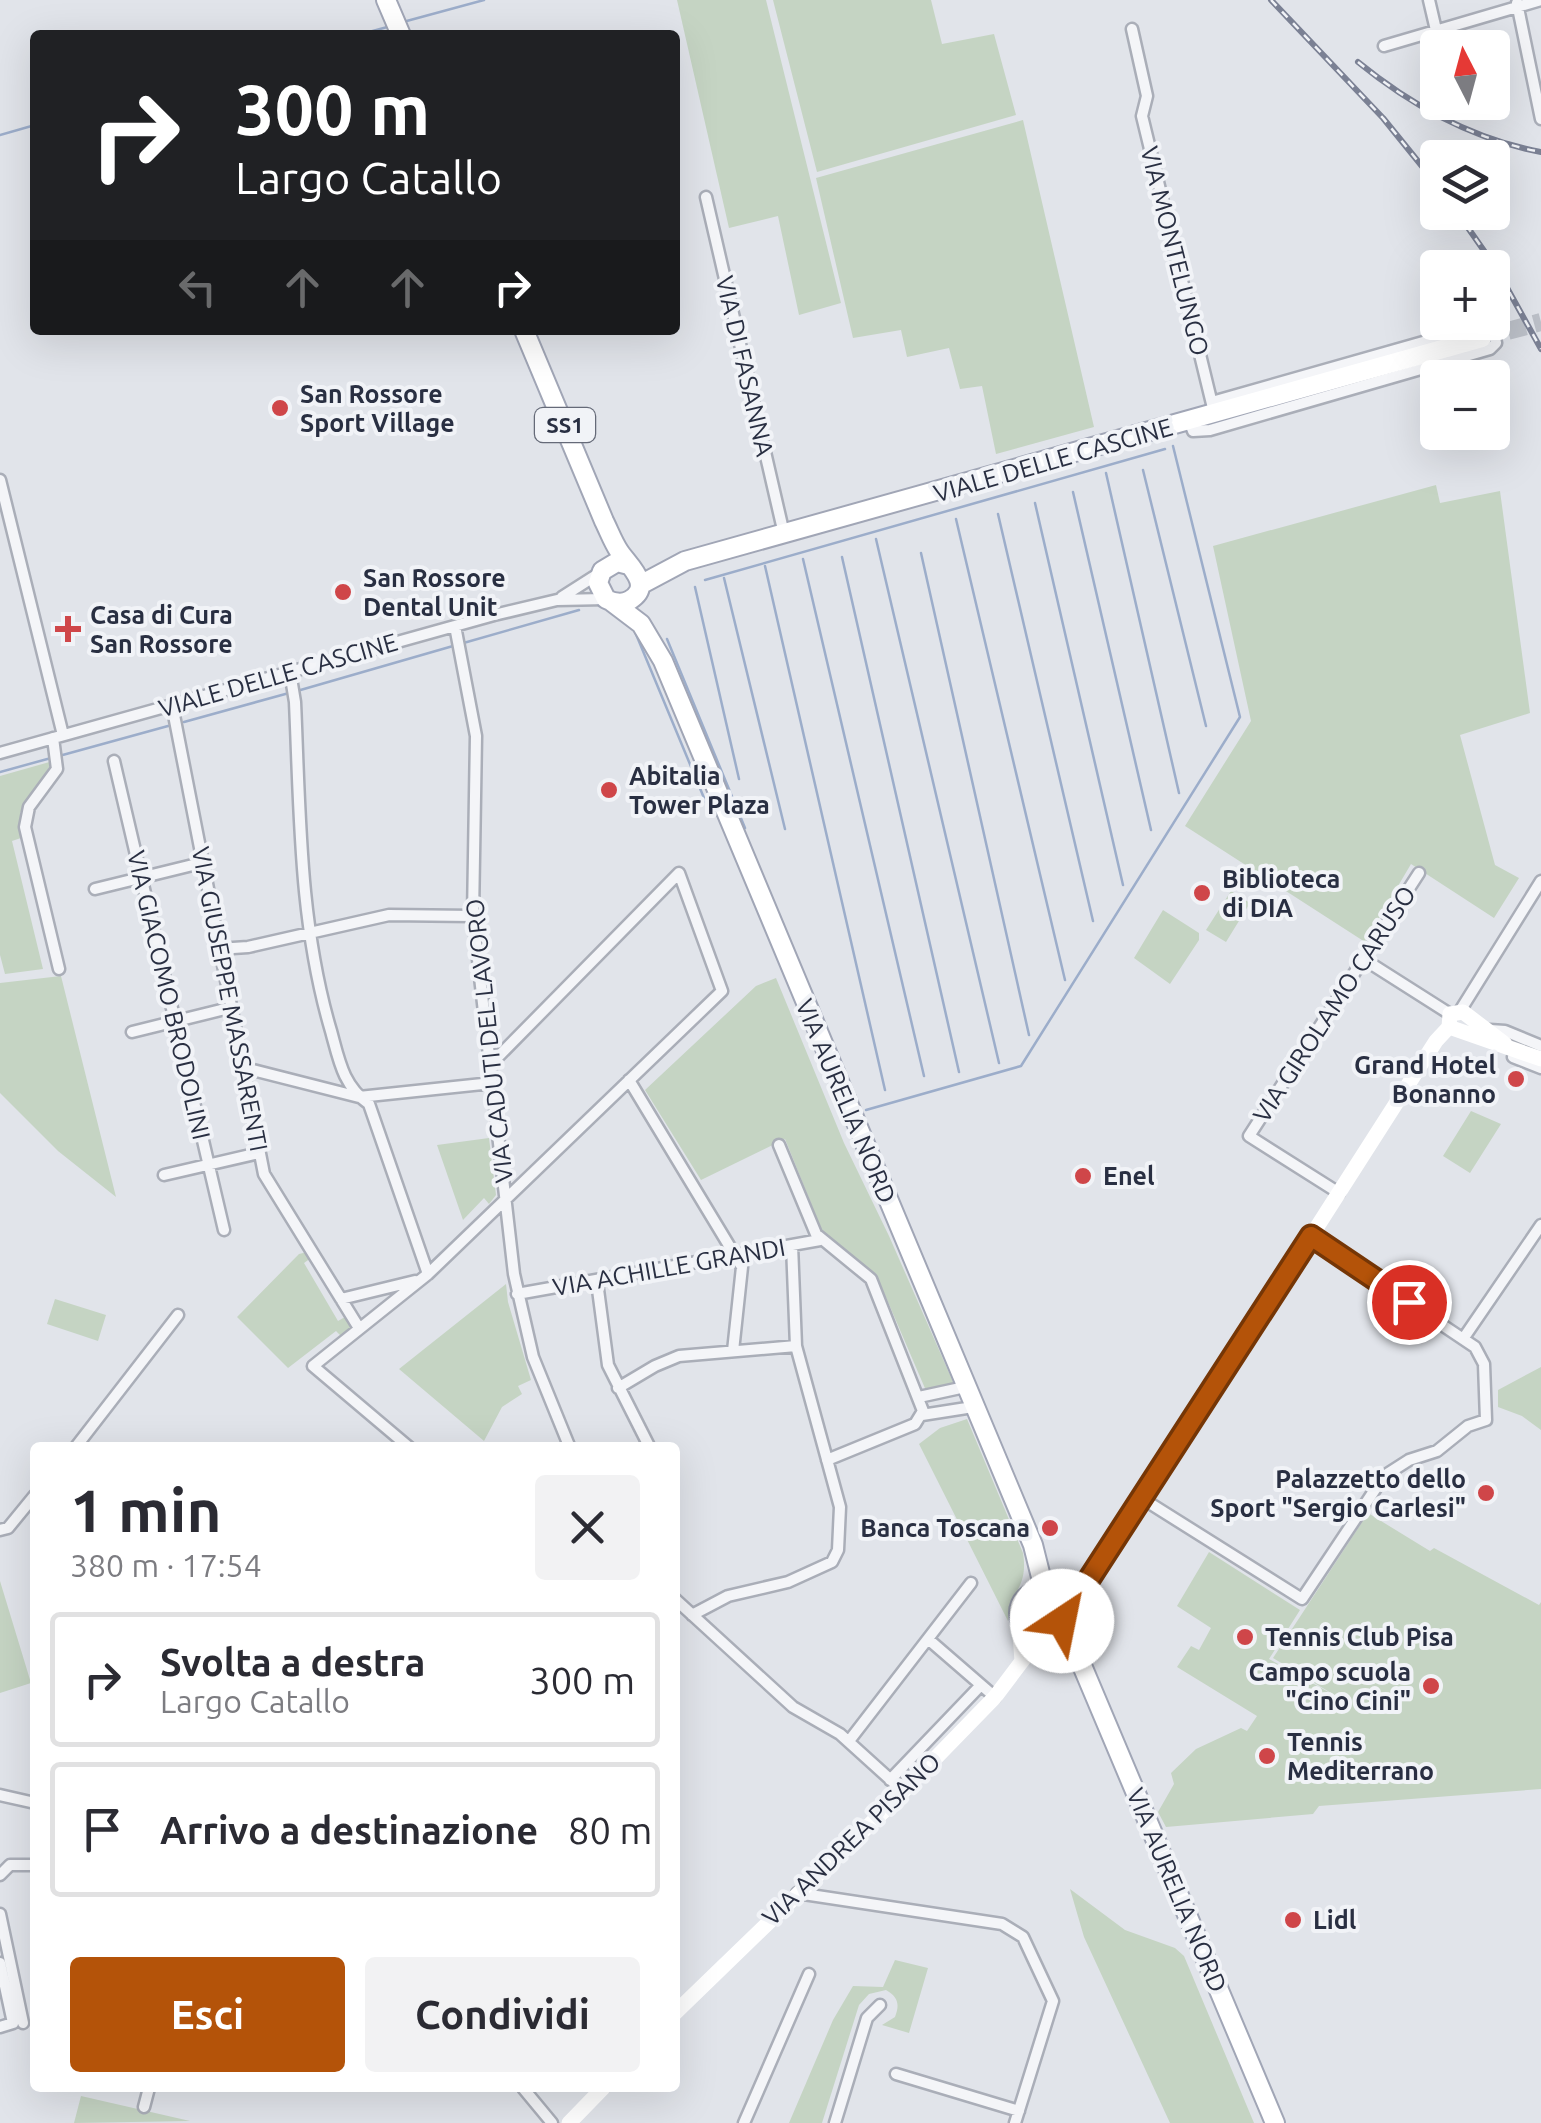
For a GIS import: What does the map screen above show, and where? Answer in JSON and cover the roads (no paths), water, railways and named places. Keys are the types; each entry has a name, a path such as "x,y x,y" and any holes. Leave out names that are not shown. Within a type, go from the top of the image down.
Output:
{"main road":[{"name":"VIA AURELIA NORD","path":"526,335 604,521 634,578 663,661 1051,1593"},
{"name":"VIALE DELLE CASCINE","path":"634,578 1189,422 1213,408 1474,340"},
{"name":"VIA AURELIA NORD","path":"604,521 608,555 604,569"},
{"path":"604,569 617,562 634,578 626,602 609,601"},
{"name":"SS1","path":"604,569 599,589 609,601"},
{"name":"VIA AURELIA NORD","path":"609,601 638,622 663,661"},
{"path":"1030,1541 1028,1595 1020,1606 1020,1620 1030,1633 1062,1640 1078,1656"},
{"path":"1028,1595 1051,1593 1062,1606 1062,1619 1055,1630 1044,1635"},
{"name":"VIA AURELIA NORD","path":"1062,1619 1074,1638 1078,1656 1275,2123"}],"street":[{"path":"1429,0 1436,30 1517,3 1541,0"},
{"path":"1517,3 1541,119"},
{"name":"VIA MONTELUNGO","path":"1132,29 1148,96 1142,116 1213,408"},
{"path":"1384,46 1420,35"},
{"name":"VIA DI FASANNA","path":"706,197 785,535"},
{"name":"VIALE DELLE CASCINE","path":"1189,422 1193,431 1210,430 1315,401 1490,349 1496,343 1496,335 1493,328 1482,325 1213,408"},
{"path":"0,480 58,737 56,772 29,808 24,827 60,969"},
{"name":"VIALE DELLE CASCINE","path":"0,753 172,705 292,678 557,600 604,569"},
{"name":"VIALE DELLE CASCINE","path":"557,600 609,601"},
{"name":"VIA CADUTI DEL LAVORO","path":"456,630 476,736 473,916 517,1294 537,1370 567,1442"},
{"path":"292,678 308,934 345,1078 369,1104 424,1277"},
{"name":"VIA GIUSEPPE MASSARENTI","path":"172,705 264,1174 359,1328"},
{"name":"VIA GIACOMO BRODOLINI","path":"114,761 224,1230"},
{"path":"95,889 205,862"},
{"path":"403,1442 313,1366 424,1277 723,989 680,873 490,1065"},
{"name":"VIA GIROLAMO CARUSO","path":"1339,1193 1249,1136 1419,873"},
{"path":"1062,1619 1436,1041 1457,1020 1541,881"},
{"path":"218,949 248,947 389,915 473,916"},
{"path":"1365,960 1457,1020 1541,1059"},
{"path":"132,1032 229,1008"},
{"path":"1484,1034 1504,1031 1541,1046"},
{"path":"1484,1034 1496,1049 1541,1068"},
{"path":"241,1067 359,1097 492,1084"},
{"path":"628,1080 744,1273 733,1350"},
{"path":"779,1145 820,1240 872,1280 919,1397 922,1415 916,1424 827,1460"},
{"path":"164,1175 258,1154"},
{"path":"1463,1339 1541,1226"},
{"path":"1143,1499 1302,1599 1384,1476 1409,1460 1437,1451 1468,1426 1486,1420 1484,1364 1475,1347 1311,1236"},
{"name":"VIA ACHILLE GRANDI","path":"517,1294 820,1240"},
{"path":"692,1615 728,1596 788,1582 832,1562 840,1544 841,1526 827,1460 796,1346 792,1244"},
{"path":"341,1299 424,1277"},
{"path":"597,1282 606,1358 647,1442"},
{"path":"80,1442 178,1315"},
{"path":"618,1388 674,1358 796,1346"},
{"path":"919,1397 965,1387"},
{"path":"922,1415 973,1407"},
{"path":"0,1530 8,1528 30,1501"},
{"path":"848,1741 971,1583"},
{"path":"1051,1593 1072,1592 1088,1583"},
{"path":"680,1604 794,1707 848,1741 903,1792"},
{"path":"1020,1620 1022,1661"},
{"name":"VIA ANDREA PISANO","path":"680,2008 903,1792 995,1697 1044,1635"},
{"path":"928,1639 995,1697"},
{"path":"890,1780 981,1685"},
{"path":"934,1734 947,1746"},
{"path":"4,1796 30,1802"},
{"path":"0,1875 10,1865 30,1865"},
{"path":"796,1893 1002,1924 1017,1931 1025,1941 1053,2001 1017,2117 896,2074"},
{"path":"0,1914 23,2023"},
{"path":"0,1962 12,2023 0,2027"},
{"path":"744,2123 809,1974"},
{"path":"835,2123 867,2018 880,2005"},
{"path":"144,2108 147,2092"},
{"path":"526,2092 552,2123"},
{"path":"569,2123 599,2092"}],"waterway":[{"path":"403,22 484,0"},
{"path":"376,30 391,26"},
{"path":"0,135 30,126"},
{"path":"866,1110 1021,1066 1240,717 1173,446"},
{"path":"705,580 1165,449"},
{"path":"1143,470 1206,726"},
{"path":"1106,473 1179,793"},
{"path":"1073,492 1151,830"},
{"path":"1035,503 1123,885"},
{"path":"998,514 1093,921"},
{"path":"956,519 1065,980"},
{"path":"876,539 999,1063"},
{"path":"921,553 1029,1035"},
{"path":"842,557 959,1072"},
{"path":"803,559 924,1076"},
{"path":"765,566 885,1090"},
{"path":"724,578 785,829"},
{"path":"695,587 739,779"},
{"path":"460,644 579,610"},
{"path":"633,627 709,810"},
{"path":"667,639 745,828"},
{"path":"297,691 453,646"},
{"path":"184,722 289,693"},
{"path":"59,756 168,726"},
{"path":"0,772 51,758"}],"tunnel":[{"path":"1510,330 1541,322"}],"railway":[{"path":"1271,0 1383,118 1420,164"},
{"path":"1358,62 1444,119 1491,139 1541,152"},
{"path":"1470,230 1496,268 1541,349"}],"place":[{"name":"San Rossore Sport Village","path":"280,408"},
{"name":"San Rossore Dental Unit","path":"343,592"},
{"name":"Casa di Cura San Rossore","path":"68,629"},
{"name":"Abitalia Tower Plaza","path":"609,790"},
{"name":"Biblioteca di DIA","path":"1202,893"},
{"name":"Grand Hotel Bonanno","path":"1516,1079"},
{"name":"Enel","path":"1083,1176"},
{"name":"Palazzetto dello Sport \"Sergio Carlesi\"","path":"1486,1493"},
{"name":"Banca Toscana","path":"1050,1528"},
{"name":"Tennis Club Pisa","path":"1245,1637"},
{"name":"Campo scuola \"Cino Cini\"","path":"1431,1686"},
{"name":"Tennis Mediterrano","path":"1267,1756"},
{"name":"Lidl","path":"1293,1920"}]}
